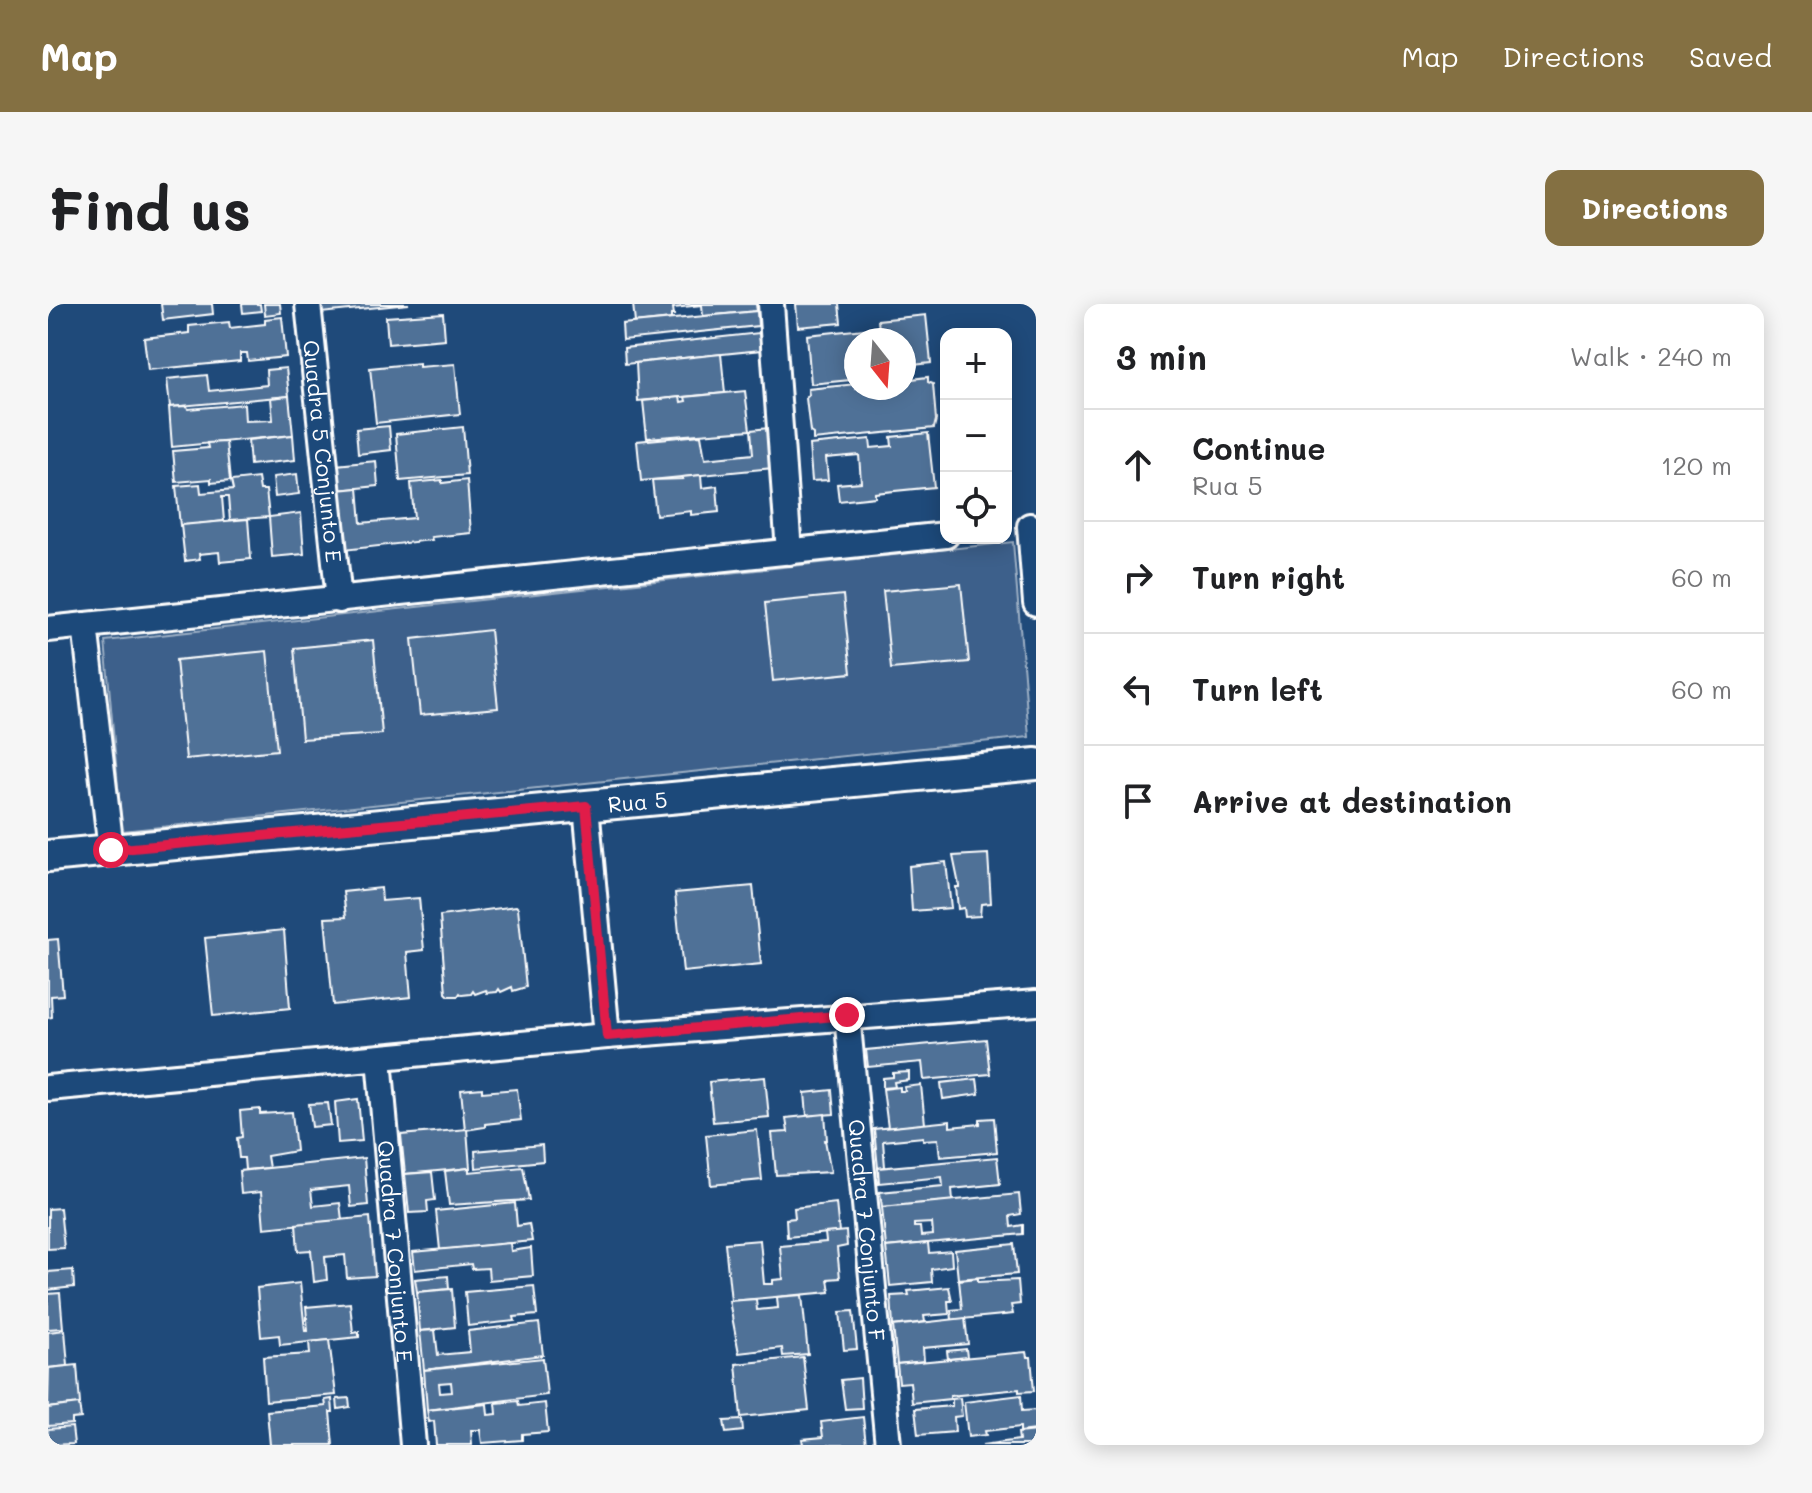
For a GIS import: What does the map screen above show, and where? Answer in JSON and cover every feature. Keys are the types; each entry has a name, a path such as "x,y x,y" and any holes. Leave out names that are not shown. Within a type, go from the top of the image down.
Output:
{"street":[{"name":"Quadra 5 Conjunto E","path":"308,304 339,600"},
{"path":"771,304 789,552"},
{"path":"1024,527 1036,603"},
{"path":"48,629 940,536"},
{"path":"85,625 111,850"},
{"name":"Rua 5","path":"48,856 1036,764"},
{"path":"586,806 607,1036"},
{"path":"48,1088 847,1015 1036,1003"},
{"name":"Quadra 7 Conjunto F","path":"847,1015 888,1445"},
{"name":"Quadra 7 Conjunto E","path":"379,1058 413,1445"}],"shaded area":[{"path":"1012,542 1029,737 122,831 105,641"}],"building":[{"path":"161,304 212,304 213,314 163,320"},
{"path":"242,304 260,304 261,311 243,313"},
{"path":"264,304 280,304 281,313 265,315"},
{"path":"320,304 409,304 321,313"},
{"path":"633,304 756,304 757,311 703,316 702,305 673,308 671,319 635,323"},
{"path":"796,304 839,304 841,323 798,327"},
{"path":"757,311 758,326 623,340 622,324"},
{"path":"443,313 445,339 388,344 386,317"},
{"path":"926,315 931,363 916,365 916,328 879,328 878,320"},
{"path":"282,317 286,357 248,361 247,353 240,353 240,361 148,370 144,338 189,333 189,326 229,322 230,328 265,324 265,319"},
{"path":"844,331 844,381 811,384 807,335"},
{"path":"759,333 761,350 625,364 624,348"},
{"path":"721,354 725,393 638,401 636,363"},
{"path":"419,363 419,367 455,364 460,414 376,423 370,368"},
{"path":"286,368 289,396 170,407 167,379 207,375 209,391 267,385 266,370"},
{"path":"928,377 928,382 933,384 934,428 813,440 806,398 808,389 844,385 844,400 916,400 916,378"},
{"path":"745,391 750,430 647,438 643,401 680,397 681,402 686,401 685,397"},
{"path":"289,396 293,435 172,447 169,407 187,406 188,409 244,404 245,421 273,420 271,398"},
{"path":"389,426 391,450 358,454 356,429"},
{"path":"463,427 467,475 400,481 396,434"},
{"path":"768,428 773,468 641,481 637,441 701,435 705,459 753,454 751,430"},
{"path":"928,433 934,487 875,493 875,497 839,501 837,484 861,482 859,455 826,458 828,480 812,481 809,445 870,439 871,448 892,446 891,437"},
{"path":"293,435 295,460 250,465 248,440"},
{"path":"226,442 230,481 176,482 173,451 208,448 207,443"},
{"path":"376,461 378,486 338,490 336,465"},
{"path":"297,474 299,494 275,497 273,477"},
{"path":"701,475 702,488 717,486 719,512 656,515 652,480"},
{"path":"258,478 260,490 266,490 269,517 230,520 228,497 222,497 224,521 180,526 176,486 200,484 201,493 233,490 231,481"},
{"path":"442,480 442,483 467,480 471,533 344,550 338,490 358,488 361,523 414,518 411,483"},
{"path":"301,513 304,554 272,557 269,517"},
{"path":"248,519 251,559 220,562 219,552 199,554 200,559 185,561 181,525"},
{"path":"961,584 969,662 891,669 883,591"},
{"path":"843,595 851,673 773,681 765,603"},
{"path":"490,630 498,708 420,715 412,639"},
{"path":"373,640 382,734 302,739 294,648"},
{"path":"267,651 277,750 186,759 176,660"},
{"path":"988,854 991,903 981,904 980,916 965,917 964,908 958,909 956,887 959,885 953,856"},
{"path":"946,862 951,908 912,911 909,866"},
{"path":"753,886 761,964 683,972 675,893"},
{"path":"381,888 382,901 419,898 424,950 407,952 411,997 333,1005 325,918 346,917 343,892"},
{"path":"516,906 526,987 513,991 512,987 501,992 499,989 487,993 486,990 475,994 473,991 471,994 449,996 446,993 440,916"},
{"path":"284,930 290,1008 213,1016 205,938"},
{"path":"58,939 63,995 51,996 52,1017 48,1018 48,940"},
{"path":"986,1039 990,1074 924,1080 922,1062 868,1067 866,1050"},
{"path":"909,1072 909,1080 894,1082 895,1087 883,1088 883,1078 893,1077 893,1073"},
{"path":"765,1077 769,1117 713,1122 709,1082"},
{"path":"977,1079 979,1094 943,1099 941,1083"},
{"path":"921,1085 925,1124 888,1128 883,1089 900,1087 900,1091 905,1091 904,1087"},
{"path":"482,1088 482,1092 517,1089 521,1120 465,1130 461,1090"},
{"path":"832,1090 834,1114 807,1116 805,1093"},
{"path":"358,1099 362,1141 338,1143 335,1102"},
{"path":"328,1103 331,1125 312,1127 309,1104"},
{"path":"260,1109 260,1114 292,1112 296,1151 267,1156 269,1168 245,1170 244,1158 239,1158 237,1138 242,1137 240,1111"},
{"path":"825,1114 825,1140 831,1172 776,1175 772,1133 788,1132 786,1118"},
{"path":"994,1118 997,1152 940,1157 938,1139 923,1140 923,1137 883,1141 885,1167 878,1168 874,1129 950,1121 950,1127 980,1124 980,1119"},
{"path":"467,1129 470,1168 405,1174 401,1135"},
{"path":"757,1130 762,1180 711,1185 706,1135"},
{"path":"542,1145 543,1161 476,1168 475,1151"},
{"path":"997,1157 1000,1184 952,1189 953,1201 882,1207 880,1192 943,1186 942,1177 879,1183 878,1168"},
{"path":"364,1158 368,1205 351,1207 349,1186 311,1190 313,1206 340,1203 342,1220 264,1228 261,1192 241,1194 239,1171"},
{"path":"523,1167 529,1200 449,1205 445,1171"},
{"path":"432,1172 435,1200 427,1201 428,1212 409,1213 405,1174"},
{"path":"1019,1194 1021,1214 1010,1216 1011,1227 1023,1225 1023,1234 886,1247 882,1207","holes":["932,1223 933,1235 921,1236 920,1227 914,1227 914,1224"]},
{"path":"515,1203 517,1226 529,1224 532,1241 440,1250 436,1211"},
{"path":"836,1203 839,1232 787,1237 786,1219 795,1218 794,1208"},
{"path":"60,1208 64,1248 48,1249 48,1209"},
{"path":"370,1217 375,1276 347,1278 345,1255 325,1257 327,1280 314,1282 311,1250 298,1251 296,1224"},
{"path":"846,1231 847,1246 837,1248 840,1278 828,1279 830,1292 731,1301 725,1243 760,1240 764,1284 773,1284 773,1280 783,1279 780,1246 826,1242 825,1233"},
{"path":"510,1243 511,1251 531,1248 533,1276 489,1280 488,1268 472,1269 471,1264 415,1270 413,1252"},
{"path":"928,1243 929,1253 951,1251 952,1266 931,1269 932,1282 890,1286 886,1247"},
{"path":"1014,1244 1017,1274 958,1279 955,1250"},
{"path":"73,1270 74,1287 48,1290 48,1272"},
{"path":"448,1276 449,1289 417,1292 415,1279"},
{"path":"978,1278 978,1282 1018,1280 1020,1304 1011,1305 1013,1314 952,1320 951,1310 962,1309 959,1280"},
{"path":"300,1283 305,1331 308,1331 306,1307 350,1303 353,1333 359,1332 359,1337 280,1345 279,1335 261,1337 257,1288"},
{"path":"534,1286 537,1315 514,1317 515,1321 468,1326 465,1292"},
{"path":"949,1287 952,1301 948,1301 949,1314 924,1316 925,1322 893,1326 891,1296"},
{"path":"452,1289 455,1327 420,1331 417,1292"},
{"path":"60,1293 63,1328 48,1329 48,1294"},
{"path":"802,1295 808,1354 783,1356 782,1348 739,1353 729,1301 756,1299 757,1310 778,1308 777,1297"},
{"path":"853,1311 857,1349 844,1350 840,1312"},
{"path":"965,1318 968,1344 923,1348 924,1361 897,1364 893,1326"},
{"path":"539,1323 543,1355 424,1370 420,1331 435,1330 438,1355 470,1352 468,1331"},
{"path":"65,1330 68,1366 48,1368 48,1332"},
{"path":"329,1340 336,1395 266,1401 263,1357 310,1354 309,1342"},
{"path":"966,1349 967,1357 948,1359 947,1351"},
{"path":"1026,1352 1027,1357 1031,1357 1034,1391 1019,1392 1019,1389 912,1403 910,1382 899,1383 897,1364"},
{"path":"803,1357 809,1410 741,1417 736,1364"},
{"path":"543,1358 547,1395 427,1410 424,1370","holes":["451,1382 452,1392 440,1393 439,1383"]},
{"path":"77,1365 80,1404 48,1408 49,1368"},
{"path":"860,1378 862,1408 845,1409 841,1380"},
{"path":"1021,1395 1022,1411 1036,1410 1036,1430 1020,1432 1020,1427 985,1431 986,1435 968,1437 964,1402"},
{"path":"349,1398 350,1407 338,1409 337,1399"},
{"path":"960,1398 962,1416 954,1417 955,1432 918,1435 915,1409 952,1406 952,1399"},
{"path":"332,1399 333,1445 270,1445 267,1411 326,1406 325,1400"},
{"path":"518,1401 519,1406 545,1403 548,1432 522,1434 522,1440 482,1443 480,1430 471,1430 472,1445 436,1445 434,1421 429,1422 427,1410 487,1404 488,1415 497,1414 496,1403"},
{"path":"79,1404 81,1418 72,1419 72,1424 48,1426 48,1408"},
{"path":"863,1417 866,1445 789,1445 803,1444 802,1439 823,1437 821,1422"},
{"path":"742,1420 743,1431 726,1433 724,1421"},
{"path":"72,1427 74,1444 48,1445 48,1429"},
{"path":"1036,1431 1035,1445 982,1445 1019,1440 1018,1433"}],"route":[{"path":"111,850 586,806 607,1036 847,1015"}]}
